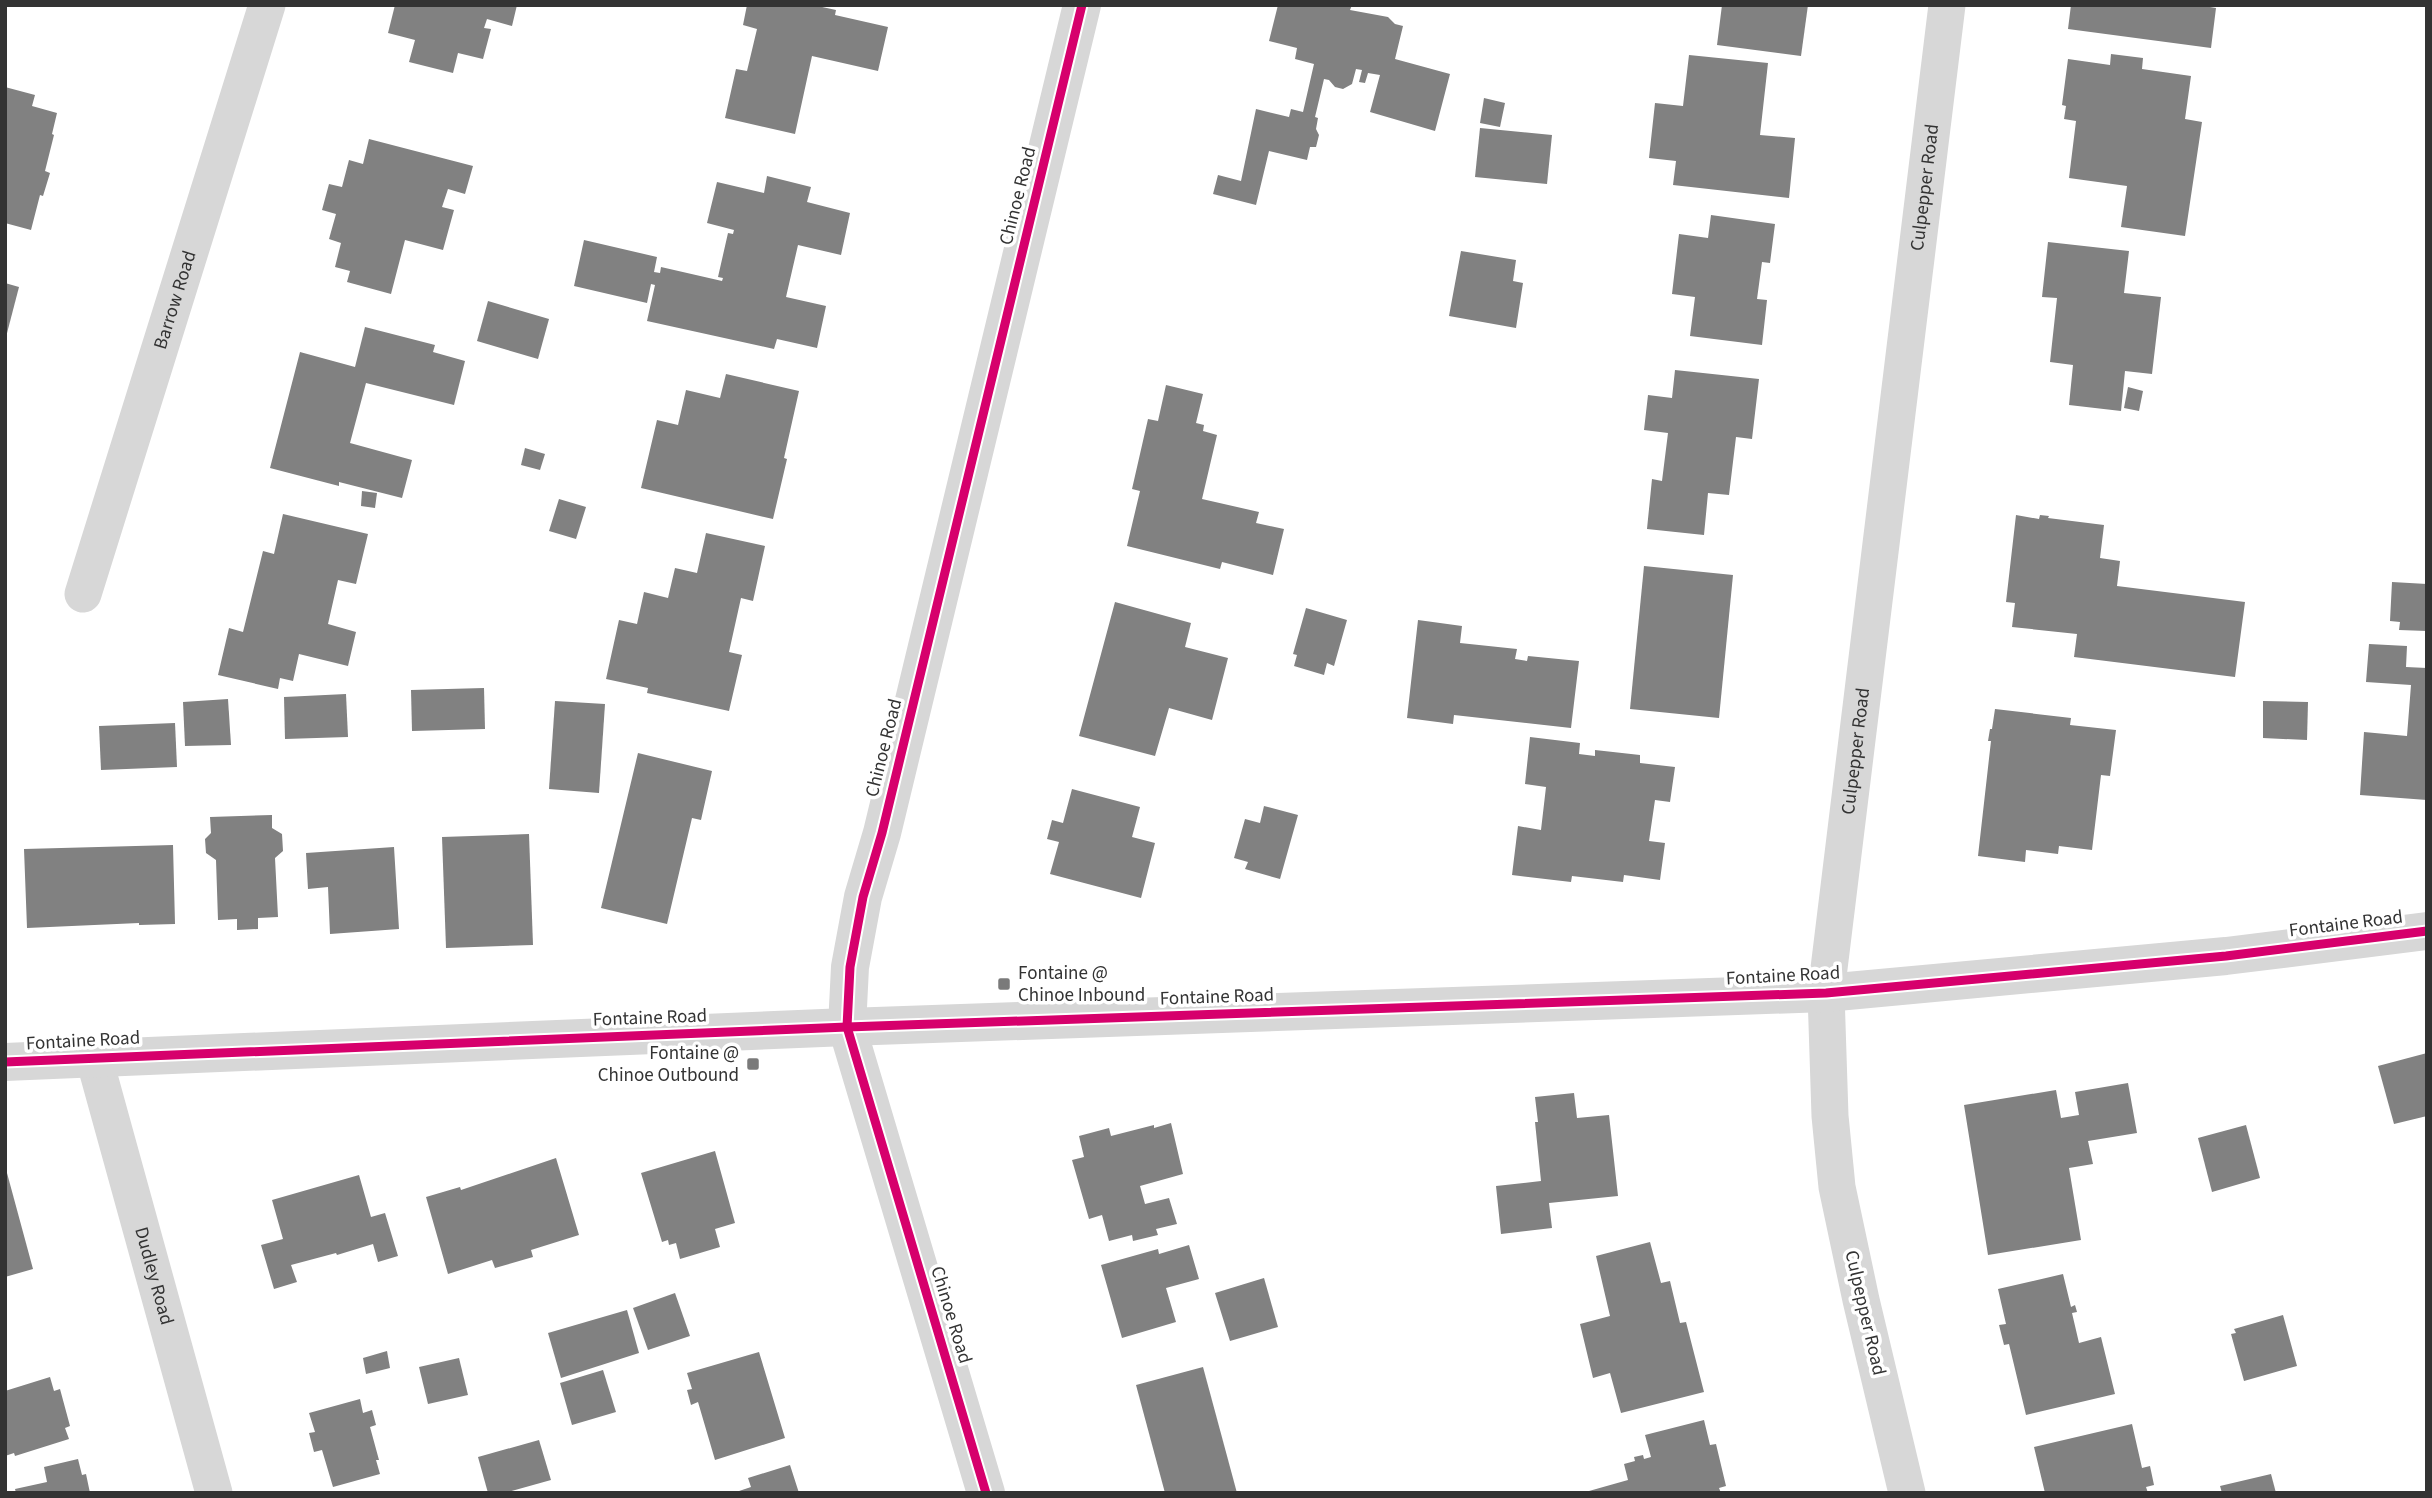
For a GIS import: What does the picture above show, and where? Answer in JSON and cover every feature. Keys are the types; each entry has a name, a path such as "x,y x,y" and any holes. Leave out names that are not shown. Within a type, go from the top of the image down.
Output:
{"street":[{"name":"Barrow Road","path":"83,594 267,5"},
{"name":"Chinoe Road","path":"986,1493 847,1027 850,967 863,897 882,833 1082,5"},
{"name":"Culpepper Road","path":"1907,1493 1837,1187 1830,1116 1826,993 1947,5"},
{"name":"Fontaine Road","path":"5,1062 847,1027 1826,993 2226,956 2427,931"},
{"name":"Dudley Road","path":"94,1058 214,1493"}],"building":[{"path":"395,5 517,5 512,26 487,19 484,28 491,29 483,59 458,53 453,73 409,62 415,40 388,33"},
{"path":"747,5 813,5 836,10 835,15 888,27 878,71 812,56 795,134 725,118 736,69 747,71 757,29 743,25"},
{"path":"1278,5 1352,5 1350,10 1388,17 1395,24 1403,26 1395,59 1450,74 1435,131 1370,112 1380,75 1368,73 1365,83 1359,82 1362,70 1356,69 1352,84 1343,89 1324,79 1315,117 1318,118 1316,129 1319,135 1316,147 1310,147 1307,160 1269,151 1256,205 1213,194 1218,175 1241,181 1256,109 1289,117 1291,109 1303,112 1314,64 1295,59 1297,48 1269,41"},
{"path":"1722,5 1808,5 1801,56 1717,45"},
{"path":"2071,5 2198,5 2216,8 2211,48 2068,29"},
{"path":"2111,54 2143,58 2142,69 2191,76 2185,119 2202,122 2185,236 2121,227 2127,186 2069,178 2076,121 2064,119 2066,106 2062,105 2068,59 2110,65"},
{"path":"1689,55 1768,63 1760,135 1795,138 1789,198 1673,185 1676,161 1649,158 1655,103 1683,106"},
{"path":"5,87 35,95 32,106 57,113 45,171 50,173 43,196 40,195 31,230 5,223"},
{"path":"1484,98 1505,103 1500,127 1480,123"},
{"path":"1480,128 1552,135 1547,184 1475,177"},
{"path":"369,139 473,166 465,194 448,189 442,207 454,210 443,250 405,240 391,294 347,282 350,271 335,267 341,243 329,239 336,214 322,210 329,184 342,187 349,160 363,164"},
{"path":"767,176 811,187 807,202 850,213 841,255 798,245 786,297 826,306 817,348 777,339 774,349 647,321 655,285 651,284 647,303 574,286 584,240 657,257 654,272 660,273 661,267 722,281 723,278 718,277 728,233 733,234 734,230 707,223 717,182 764,193"},
{"path":"1711,215 1775,224 1770,263 1762,262 1757,299 1767,300 1762,345 1690,336 1695,297 1672,294 1679,234 1708,238"},
{"path":"2048,242 2129,251 2124,293 2161,297 2152,374 2125,371 2121,411 2069,405 2073,365 2050,362 2057,298 2042,297"},
{"path":"1461,251 1516,260 1513,281 1523,283 1516,328 1449,316"},
{"path":"5,283 19,287 6,337 5,337"},
{"path":"488,301 549,319 538,359 477,341"},
{"path":"365,327 435,345 433,352 465,361 454,405 366,383 350,443 412,460 402,498 339,482 339,486 270,468 300,352 355,367"},
{"path":"1675,370 1759,379 1752,439 1736,437 1729,495 1708,493 1704,535 1647,529 1652,479 1662,481 1668,433 1644,430 1648,395 1672,398"},
{"path":"726,374 799,391 773,519 641,488 657,420 678,425 686,390 720,398"},
{"path":"1166,385 1203,394 1196,423 1204,425 1203,431 1217,435 1202,499 1259,512 1256,523 1284,529 1273,575 1222,562 1220,569 1127,546 1140,491 1132,489 1148,419 1158,421"},
{"path":"2128,387 2143,391 2139,411 2124,408"},
{"path":"525,448 545,454 540,470 521,465"},
{"path":"362,491 377,493 375,508 361,506"},
{"path":"559,499 586,507 576,539 549,531"},
{"path":"283,514 368,534 356,584 338,580 328,624 356,632 348,666 299,654 293,681 280,678 278,689 218,675 229,628 243,632 263,551 274,554"},
{"path":"2016,515 2039,519 2040,515 2049,516 2048,518 2104,525 2100,558 2120,561 2117,586 2245,602 2235,677 2074,657 2077,634 2012,627 2015,603 2006,602"},
{"path":"706,533 765,546 753,601 741,598 729,652 742,655 729,711 647,693 648,688 606,679 619,620 637,624 644,592 668,598 675,568 697,573"},
{"path":"1644,566 1733,575 1719,718 1630,709"},
{"path":"2392,582 2427,584 2427,631 2399,630 2400,622 2390,621"},
{"path":"1115,602 1191,623 1185,647 1228,658 1212,720 1169,708 1155,756 1079,736"},
{"path":"1306,608 1347,620 1334,666 1327,663 1324,675 1294,666 1297,655 1293,654"},
{"path":"1418,620 1462,626 1460,643 1517,649 1515,659 1527,661 1528,656 1579,661 1571,728 1454,715 1453,724 1407,718"},
{"path":"2369,644 2407,646 2406,667 2427,668 2427,800 2360,795 2364,732 2407,736 2411,685 2366,682"},
{"path":"484,688 485,729 412,731 411,690"},
{"path":"346,694 348,737 285,739 284,697"},
{"path":"228,699 231,745 185,746 183,702"},
{"path":"555,701 605,704 599,793 549,789"},
{"path":"2263,701 2308,702 2307,740 2263,738"},
{"path":"1995,709 2071,718 2070,725 2116,730 2110,776 2101,775 2092,850 2059,846 2058,854 2026,850 2025,862 1978,856 1991,741 1988,741"},
{"path":"175,723 177,767 101,770 99,726"},
{"path":"1530,737 1580,743 1579,754 1595,756 1595,750 1640,755 1640,763 1675,767 1670,802 1655,800 1649,841 1665,843 1660,880 1624,875 1623,882 1572,876 1571,882 1512,875 1518,826 1541,830 1546,787 1525,784"},
{"path":"638,753 712,771 701,820 692,818 667,924 601,908"},
{"path":"1072,789 1140,807 1132,837 1155,843 1141,898 1050,874 1059,842 1047,839 1052,820 1063,823"},
{"path":"1264,806 1298,815 1280,879 1245,869 1248,862 1234,858 1245,819 1260,823"},
{"path":"272,815 272,828 282,834 283,851 275,858 278,917 258,918 258,929 237,930 237,919 218,920 216,860 206,853 205,839 211,833 210,817"},
{"path":"529,834 533,945 446,948 442,837"},
{"path":"173,845 175,924 27,928 24,849"},
{"path":"394,847 399,929 330,934 328,887 308,889 306,853"},
{"path":"2427,1053 2427,1116 2394,1124 2378,1066"},
{"path":"2128,1083 2137,1133 2088,1141 2093,1164 2069,1168 2081,1240 1988,1255 1964,1105 2056,1090 2061,1118 2079,1115 2075,1092"},
{"path":"1574,1093 1577,1118 1609,1115 1618,1196 1549,1203 1552,1228 1501,1234 1496,1186 1541,1181 1535,1097"},
{"path":"1171,1123 1183,1174 1140,1186 1145,1204 1169,1198 1177,1224 1156,1229 1158,1235 1133,1241 1132,1235 1109,1241 1102,1215 1089,1219 1072,1160 1084,1157 1079,1136 1109,1128 1111,1136"},
{"path":"2246,1125 2260,1178 2212,1192 2198,1138"},
{"path":"715,1151 735,1223 715,1229 720,1247 680,1259 676,1243 669,1245 668,1240 662,1242 641,1173"},
{"path":"556,1158 579,1235 531,1250 533,1257 495,1268 492,1260 448,1274 426,1197 460,1187 461,1190"},
{"path":"7,1173 33,1269 5,1277 5,1174"},
{"path":"359,1175 371,1217 385,1213 398,1256 378,1262 373,1244 337,1255 336,1253 291,1265 297,1282 274,1289 261,1245 283,1239 272,1200"},
{"path":"1650,1242 1661,1283 1670,1281 1680,1323 1686,1322 1704,1392 1621,1413 1610,1373 1593,1378 1580,1324 1610,1316 1596,1256"},
{"path":"1189,1245 1199,1279 1166,1288 1176,1322 1122,1338 1101,1265 1158,1249 1159,1254"},
{"path":"2063,1274 2071,1307 2075,1305 2077,1312 2072,1313 2079,1343 2101,1337 2115,1394 2026,1415 2009,1344 2004,1345 1999,1325 2006,1324 1998,1289"},
{"path":"1264,1278 1278,1327 1230,1341 1215,1293"},
{"path":"675,1293 690,1336 648,1350 633,1308"},
{"path":"627,1310 639,1353 561,1378 548,1333"},
{"path":"2283,1315 2297,1366 2244,1381 2231,1334 2236,1333 2234,1329"},
{"path":"387,1351 390,1368 366,1374 363,1358"},
{"path":"759,1352 785,1438 715,1460 698,1402 691,1405 687,1390 692,1389 687,1373"},
{"path":"459,1358 468,1395 428,1404 419,1367"},
{"path":"1203,1367 1237,1493 1165,1493 1136,1385"},
{"path":"603,1370 616,1412 572,1425 560,1383"},
{"path":"50,1377 54,1391 60,1389 70,1426 65,1428 69,1439 15,1456 14,1453 5,1456 5,1391"},
{"path":"360,1399 363,1413 372,1410 376,1425 370,1427 380,1474 333,1487 322,1450 314,1452 309,1433 315,1432 309,1413"},
{"path":"1704,1420 1710,1445 1716,1444 1726,1486 1719,1488 1721,1493 1590,1493 1589,1491 1628,1480 1624,1464 1635,1461 1634,1457 1651,1457 1645,1435"},
{"path":"2132,1424 2142,1468 2150,1466 2154,1485 2146,1487 2148,1493 2045,1493 2034,1447"},
{"path":"539,1440 551,1480 504,1493 488,1493 478,1457"},
{"path":"78,1459 82,1475 86,1474 90,1493 16,1493 15,1489 47,1482 44,1467"},
{"path":"790,1465 799,1493 733,1493 751,1487 748,1478"},
{"path":"2271,1474 2276,1493 2222,1493 2220,1486"}],"cycle path":[{"path":"986,1493 847,1027 850,967 863,897 882,833 1082,5"},
{"path":"5,1062 847,1027 1826,993 2226,956 2427,931"}],"place":[{"name":"Fontaine @ Chinoe Inbound","path":"1004,984"},
{"name":"Fontaine @ Chinoe Outbound","path":"753,1064"}]}
